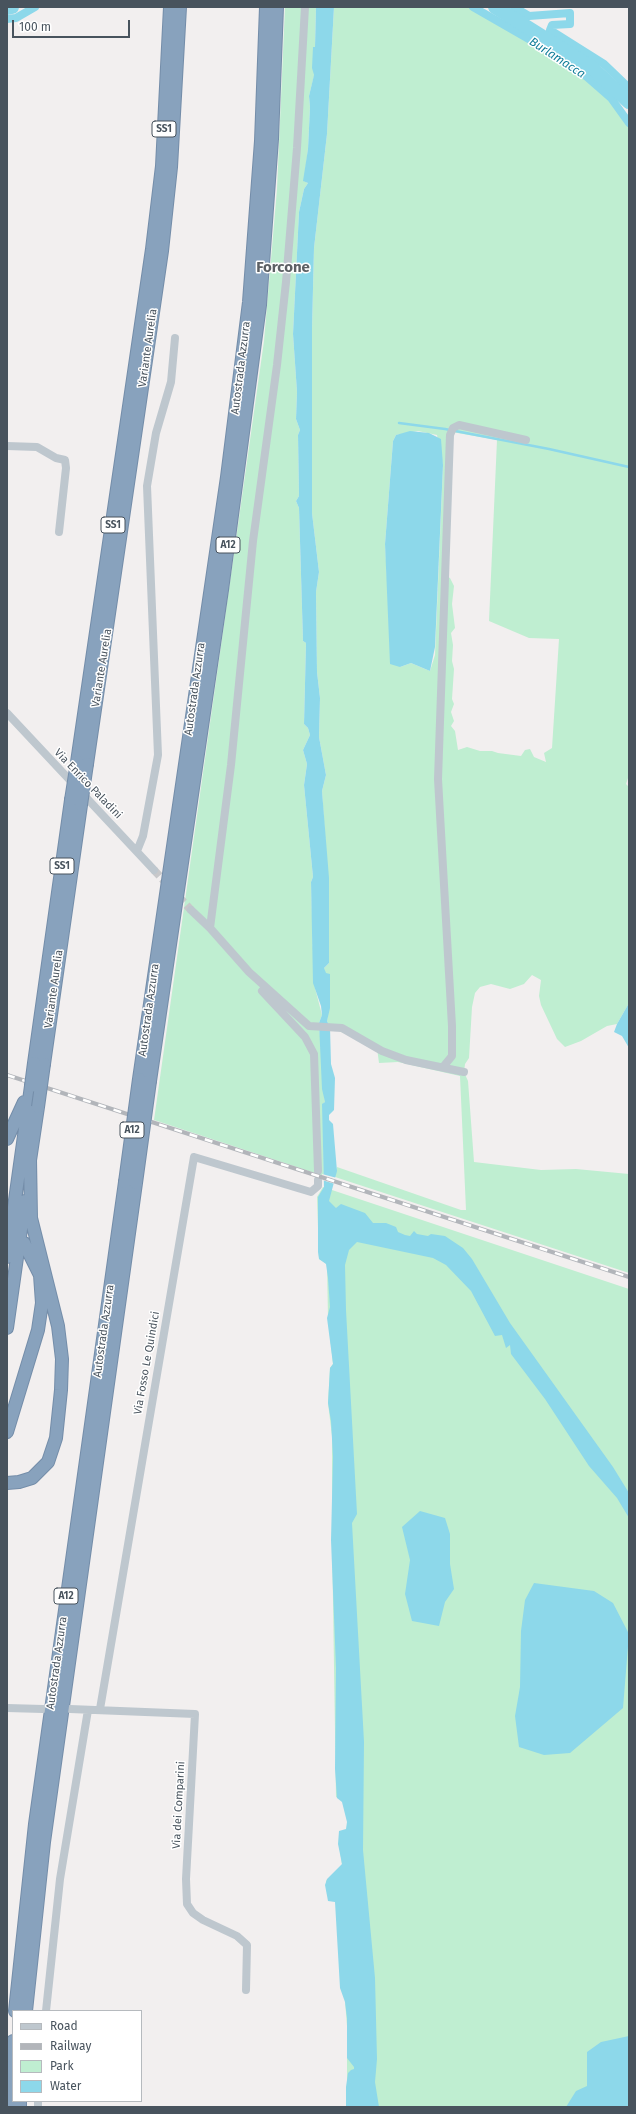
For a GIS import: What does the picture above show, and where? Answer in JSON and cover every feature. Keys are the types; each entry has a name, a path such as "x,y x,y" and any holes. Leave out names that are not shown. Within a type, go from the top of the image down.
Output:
{"highway":[{"name":"Autostrada Azzurra","path":"15,2010 25,1907 37,1809 145,1080 227,478 245,332 257,204 266,7"},
{"name":"Autostrada Azzurra","path":"145,1080 223,582 260,305 272,139 277,7"},
{"name":"Variante Aurelia","path":"7,1257 30,1105 39,1064 151,290 171,166 175,8"},
{"name":"Variante Aurelia","path":"7,1328 30,1159 31,1086 39,1064"},
{"path":"7,1139 30,1105"},
{"path":"7,1483 19,1482 32,1478 48,1462 56,1438 61,1398 62,1359 58,1326 31,1218 30,1159"},
{"name":"Autostrada Azzurra","path":"26,2010 44,1842 130,1183"},
{"path":"7,1432 38,1330 42,1303 40,1275 24,1243"},
{"path":"8,2107 12,2054"}],"street":[{"path":"210,928 231,765 253,543 277,365 286,282 297,148 305,7"},
{"path":"137,851 143,836 158,755 147,486 156,433 171,382 175,338"},
{"path":"443,1067 450,1059 452,1048 438,780 452,431 459,425 526,440"},
{"path":"7,446 37,447 56,458 64,460 66,468 59,532"},
{"name":"Via Enrico Paladini","path":"7,713 154,870"},
{"path":"191,910 210,928 239,961 296,1016 309,1026 336,1027 351,1033 382,1051 406,1060 464,1072"},
{"path":"239,961 240,968 305,1037 314,1054 318,1171"},
{"name":"Via Fosso Le Quindici","path":"100,1709 194,1157 312,1192 318,1186 318,1180"},
{"path":"7,1708 43,1708"},
{"name":"Via dei Comparini","path":"70,1709 195,1714 186,1880 188,1904 193,1913 237,1936 247,1944 246,1990"},
{"path":"46,2010 60,1879 88,1710"}],"green space":[{"path":"285,7 316,7 315,47 313,47 314,76 309,96 310,107 308,149 304,181 308,183 304,189 299,212 293,334 297,392 296,419 300,430 298,435 299,496 296,501 299,508 303,641 306,643 304,724 308,728 310,735 303,750 307,764 304,785 313,877 311,882 314,984 322,1015 319,1023 325,1102 323,1104 324,1176 154,1120 264,341 277,189"},
{"path":"334,7 473,7 560,57 587,77 611,98 629,123 629,775 626,784 629,787 629,1003 617,1024 607,1026 581,1041 565,1047 557,1039 541,1005 539,996 541,980 532,975 524,984 510,989 491,984 480,987 475,993 472,1007 469,1058 465,1064 464,1072 468,1081 474,1162 541,1170 576,1169 629,1174 629,1273 335,1177 337,1167 461,1210 466,1210 460,1076 398,1062 379,1063 377,1048 330,1027 327,1021 328,1010 324,968 329,963 329,898 322,791 326,775 319,737 320,698 317,672 316,592 319,572 312,513 312,329 314,248 327,134","holes":["418,431 437,435 443,465 435,655 430,671 411,663 400,667 387,578 385,544 393,441 396,435","452,432 497,440 489,621 529,638 559,639 552,748 544,753 546,762 534,757 530,749 525,750 521,756 492,751 480,751 467,747 458,750 455,731 451,726 454,721 451,712 454,704 452,699 454,669 452,661 453,645 451,633 455,628 452,604 454,586 450,578 446,576"]},
{"path":"323,1187 629,1289 629,2107 349,2107 347,2098 347,2026 337,1900 329,1901 326,1881 342,1865 339,1843 347,1830 348,1819 343,1801 336,1797 332,1436 328,1403 330,1368 333,1364 328,1318 327,1264 319,1259 317,1197"}],"water":[{"path":"316,7 334,7 327,134 314,248 312,329 312,513 319,572 316,592 317,672 320,698 319,737 326,775 322,791 329,878 329,963 324,968 326,973 330,974 330,1008 327,1021 330,1027 331,1064 335,1078 334,1110 329,1115 329,1120 333,1124 337,1171 329,1201 336,1208 341,1204 365,1213 373,1223 386,1223 396,1227 398,1232 405,1235 410,1236 414,1231 417,1234 428,1236 431,1234 445,1236 463,1248 472,1259 510,1323 613,1467 629,1493 629,1518 617,1498 589,1466 545,1399 511,1354 510,1345 506,1348 502,1335 495,1336 471,1291 446,1265 433,1258 357,1242 349,1250 345,1265 346,1310 357,1514 352,1523 364,1742 363,1850 375,1978 377,2059 375,2082 379,2107 346,2107 348,2073 354,2069 354,2067 347,2058 347,2018 345,2002 340,1988 335,1902 328,1901 325,1885 327,1879 342,1864 338,1844 339,1831 346,1829 347,1822 342,1802 337,1798 335,1769 336,1668 331,1540 333,1457 331,1421 328,1403 330,1368 333,1364 327,1318 330,1307 328,1278 326,1264 319,1259 318,1252 318,1197 324,1187 322,1104 325,1102 322,1089 319,1023 322,1015 321,1006 313,983 311,882 313,877 304,785 307,764 303,750 310,735 308,728 304,724 306,643 303,641 299,508 296,501 299,496 298,435 300,430 296,419 297,392 293,334 299,212 304,189 308,183 303,181 308,149 310,107 309,96 314,75 312,68 313,47 315,47"},
{"path":"410,431 429,433 441,439 443,465 435,647 430,671 411,663 400,667 390,664 385,544 393,441 396,435"},
{"path":"629,1003 629,1048 622,1036 614,1032"},
{"path":"420,1511 445,1518 450,1534 450,1564 454,1589 445,1602 439,1626 412,1621 405,1594 410,1560 402,1527"},
{"path":"534,1583 594,1591 613,1603 629,1634 623,1708 570,1753 544,1755 519,1747 515,1716 520,1687 521,1631 525,1600"},
{"path":"629,2036 629,2107 566,2107 576,2091 587,2086 587,2052 601,2042"}],"pier":[{"path":"322,1174 337,1178 335,1184 322,1180"}],"waterway":[{"name":"Burlamacca","path":"7,8 12,7"},
{"name":"Burlamacca","path":"7,19 16,18 35,7"},
{"name":"Burlamacca","path":"473,7 560,57 587,77 611,98 629,123"},
{"name":"Burlamacca","path":"495,7 591,67 629,102"},
{"name":"Burlamacca","path":"514,7 529,16 570,13 570,24 552,25 550,30 604,64 629,88"},
{"path":"399,423 445,429 549,449 629,467"}],"tunnel":[{"path":"154,870 191,910"}],"railway":[{"path":"7,1075 629,1277"}],"district":[{"name":"Forcone","path":"283,268"}]}
